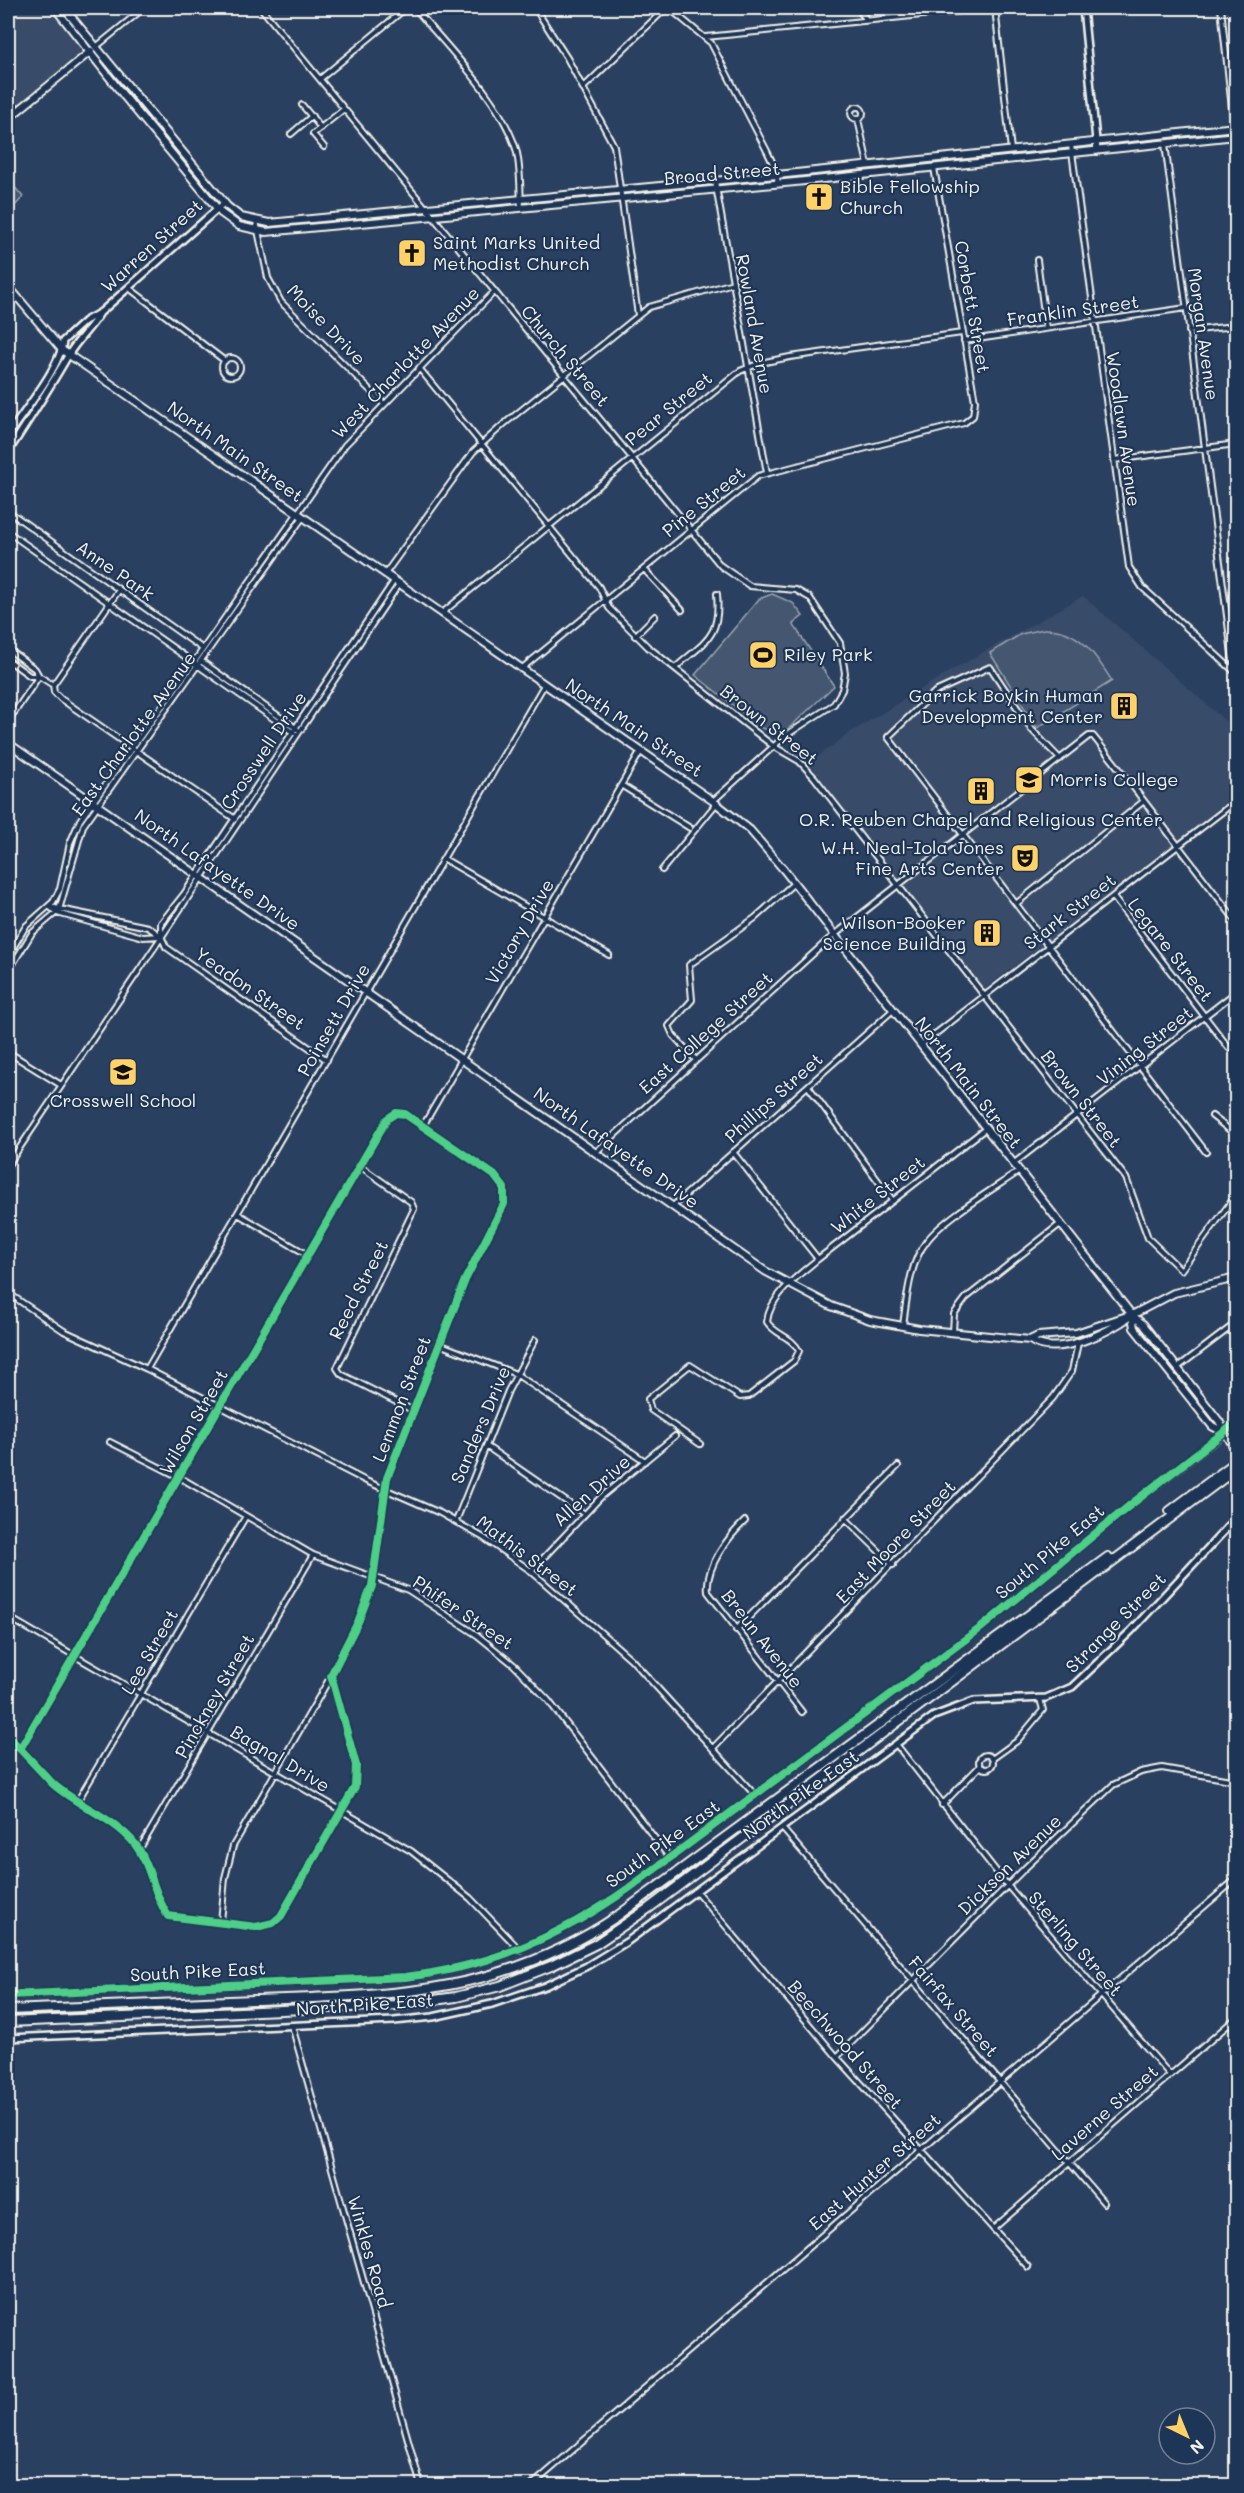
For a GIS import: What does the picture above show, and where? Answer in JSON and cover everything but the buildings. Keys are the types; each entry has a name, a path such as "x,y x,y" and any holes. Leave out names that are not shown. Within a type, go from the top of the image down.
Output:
{"highway":[{"path":"8,2010 405,1993 480,1980 543,1958 579,1941 616,1917 1146,1532 1223,1475 1236,1462"},
{"path":"1223,1475 1236,1469"},
{"path":"8,2022 398,2006 471,1994 541,1971 596,1944 649,1908 1117,1553"}],"main road":[{"name":"Broad Street","path":"55,8 217,208 232,222 258,231 272,232 624,199 1236,136"},
{"name":"Broad Street","path":"64,8 224,203 241,217 269,223 868,166 1235,127"},
{"path":"8,119 96,47"},
{"name":"North Main Street","path":"8,286 62,350 715,802 750,830 1132,1315"},
{"name":"North Lafayette Drive","path":"8,743 789,1285 847,1313 903,1327 1030,1340 1038,1336 1076,1333 1132,1315"},
{"path":"1030,1340 1036,1345 1078,1343 1112,1329 1132,1315 1174,1293 1236,1278"},
{"path":"1132,1315 1143,1324 1219,1421 1236,1451"},
{"path":"1132,1315 1134,1328 1212,1426 1224,1433"}],"street":[{"path":"96,47 144,8"},
{"name":"Church Street","path":"261,8 721,566 737,579 761,588 796,590 810,598 840,643 845,673 842,690 831,707 773,746"},
{"path":"320,79 406,8"},
{"path":"414,8 476,83 505,124 517,155 521,208"},
{"path":"534,8 615,146 638,315"},
{"path":"583,88 667,8 706,37 767,151 777,175 778,184"},
{"path":"857,8 867,20"},
{"path":"706,37 993,8 1011,151"},
{"path":"1083,8 1098,151"},
{"path":"1221,8 1236,136"},
{"path":"302,105 321,128"},
{"path":"324,147 313,134 344,109"},
{"path":"291,134 312,116"},
{"path":"858,119 868,166"},
{"name":"Morgan Avenue","path":"1165,144 1235,671"},
{"name":"Woodlawn Avenue","path":"1071,145 1125,546 1134,576 1152,597 1235,671"},
{"name":"Corbett Street","path":"934,168 975,401 973,416"},
{"name":"Rowland Avenue","path":"715,181 767,472"},
{"name":"Warren Street","path":"8,435 62,350 63,341 101,312 224,203"},
{"name":"Moise Drive","path":"256,221 268,278 281,302 384,404"},
{"path":"1037,260 1046,328"},
{"path":"385,574 482,444 564,375 638,315 660,303 733,283"},
{"path":"128,287 225,361"},
{"name":"West Charlotte Avenue","path":"300,515 345,445 494,292"},
{"name":"Franklin Street","path":"964,341 1186,308"},
{"name":"Warren Street","path":"8,452 59,374 69,354 91,329 101,312"},
{"path":"1189,331 1234,326"},
{"name":"Pear Street","path":"441,613 720,386 748,367 790,357 962,333"},
{"path":"230,358 237,361 239,367 236,374 225,373 222,367 225,361 230,358"},
{"name":"Brown Street","path":"419,368 549,525 598,587 605,601 636,636 773,746 806,768 1128,1183 1151,1243 1181,1270 1236,1195"},
{"name":"Pine Street","path":"521,669 753,479 767,472 964,423 973,416"},
{"path":"1114,460 1236,444"},
{"name":"Anne Park","path":"8,511 208,653"},
{"name":"East Charlotte Avenue","path":"8,956 26,926 50,906 60,889 74,833 132,748 300,515"},
{"name":"East Charlotte Avenue","path":"8,972 32,933 60,908 80,834 95,804 137,752 208,653 300,515"},
{"name":"Anne Park","path":"8,532 198,667 299,735"},
{"path":"644,569 682,610"},
{"name":"Crosswell Drive","path":"161,936 161,923 200,877 234,819 292,732 397,583"},
{"name":"Crosswell Drive","path":"8,1165 200,877 240,823 299,735 397,583"},
{"path":"53,685 119,590"},
{"path":"675,668 714,631 718,620 717,594"},
{"path":"636,636 655,616"},
{"path":"8,650 53,685 56,695 240,823"},
{"path":"8,660 30,676 39,676"},
{"path":"194,662 202,661 297,726 299,735"},
{"path":"1060,759 1032,730 990,667 934,692 888,737 1206,1152"},
{"path":"8,722 39,676"},
{"name":"Poinsett Drive","path":"147,1369 544,685"},
{"name":"East College Street","path":"596,1152 834,934 1093,736 1144,801"},
{"path":"662,870 715,802 773,746"},
{"name":"Victory Drive","path":"423,1126 641,751"},
{"path":"621,785 690,828"},
{"path":"1017,903 1144,801 1236,921"},
{"name":"Stark Street","path":"920,1045 1236,801"},
{"path":"444,859 609,955"},
{"path":"696,1060 669,1026 692,1000 689,965 754,918 794,883"},
{"name":"Legare Street","path":"1113,897 1228,1048"},
{"path":"50,906 57,913 143,937 161,936"},
{"name":"Yeadon Street","path":"50,906 148,927 161,936 166,947 327,1060"},
{"name":"Vining Street","path":"1012,1165 1236,992"},
{"name":"Phillips Street","path":"673,1206 893,1010"},
{"path":"8,1052 61,1085"},
{"path":"808,1086 892,1201"},
{"name":"Wilson Street","path":"20,1749 387,1119 396,1113 405,1114 423,1126"},
{"path":"1212,1116 1236,1135"},
{"name":"Lemmon Street","path":"221,1922 225,1878 233,1846 331,1675 365,1608 374,1578 385,1490 468,1272 504,1204 504,1188 494,1175 423,1126"},
{"name":"White Street","path":"700,1444 651,1410 648,1399 690,1365 740,1397 749,1396 794,1361 799,1351 796,1344 770,1327 767,1322 772,1305 789,1285 818,1259 985,1129"},
{"path":"733,1152 818,1259"},
{"name":"Reed Street","path":"360,1166 411,1202 414,1209 337,1368 340,1374 414,1411"},
{"path":"903,1327 910,1282 924,1244 938,1230 1018,1172"},
{"path":"238,1214 308,1255"},
{"path":"953,1332 954,1314 961,1303 1059,1225"},
{"name":"Mathis Street","path":"8,1293 64,1331 147,1369 385,1490 456,1521 531,1571 631,1659 755,1795"},
{"path":"1178,1368 1236,1323"},
{"name":"Sanders Drive","path":"456,1521 516,1374 535,1341"},
{"name":"East Moore Street","path":"712,1748 893,1565 1053,1398 1072,1371 1078,1343"},
{"path":"440,1344 516,1374 645,1461"},
{"path":"1224,1433 1236,1423"},
{"name":"South Pike East","path":"8,1995 405,1977 466,1967 520,1950 579,1922 670,1858 982,1627 1129,1506 1224,1433"},
{"name":"Allen Drive","path":"531,1571 583,1513 675,1436"},
{"name":"Phifer Street","path":"110,1442 179,1477 313,1555 400,1587 426,1600 477,1635 514,1665 559,1713 670,1858"},
{"path":"486,1446 583,1513"},
{"path":"736,1630 898,1466"},
{"name":"Lee Street","path":"78,1802 246,1516"},
{"path":"845,1518 893,1565"},
{"name":"Strange Street","path":"896,1744 934,1716 963,1704 989,1699 1040,1699 1064,1693 1082,1680 1139,1623 1236,1518"},
{"name":"Breun Avenue","path":"745,1521 725,1546 707,1582 709,1595 801,1712"},
{"name":"Pinckney Street","path":"139,1850 313,1555"},
{"name":"Bagnal Drive","path":"8,1617 399,1843 434,1867 470,1898 520,1950"},
{"path":"8,1736 53,1784 115,1827 139,1850 168,1916 256,1927 276,1921 355,1787 356,1769 331,1675"},
{"path":"980,1767 989,1768 992,1759 1017,1741 1043,1710 1040,1699"},
{"name":"Sterling Street","path":"896,1744 1007,1885 1170,2075"},
{"name":"North Pike East","path":"8,2038 433,2017 512,1998 559,1980 601,1958 696,1892 896,1744"},
{"path":"980,1767 979,1761 982,1756 987,1755 992,1759"},
{"path":"942,1805 980,1767"},
{"name":"Dickson Avenue","path":"837,2057 1007,1885 1104,1793 1130,1776 1151,1769 1173,1768 1236,1781"},
{"name":"Fairfax Street","path":"782,1828 1104,2203"},
{"name":"East Hunter Street","path":"531,2486 919,2149 1236,1879"},
{"name":"Beechwood Street","path":"696,1892 837,2057 1028,2267"},
{"name":"Laverne Street","path":"993,2229 1236,2019"},
{"name":"Winkles Road","path":"291,2025 421,2486"}],"shaded area":[{"path":"8,8 59,8 93,49 8,119"},
{"path":"8,185 13,185 23,197 13,208 8,201"},
{"name":"Riley Park","path":"772,594 793,603 803,616 793,624 834,686 788,729 763,729 695,675 759,599"},
{"name":"Morris College","path":"1083,596 1236,730 1236,797 983,990 809,763 851,732 947,673"},
{"path":"1044,629 1067,633 1085,644 1112,681 1037,728 990,653 1021,634"}],"cycle path":[{"path":"8,1736 53,1784 117,1827 135,1844 145,1861 168,1916 256,1927 273,1923 281,1916 355,1787 356,1765 331,1675 358,1622 372,1586 387,1478 465,1280 504,1204 504,1188 494,1175 405,1114 396,1113 387,1119 20,1749"},
{"path":"8,1995 405,1977 466,1966 523,1947 550,1935 629,1888 982,1627 1129,1506 1236,1423"}],"place":[{"name":"Bible Fellowship Church","path":"819,197"},
{"name":"Saint Marks United Methodist Church","path":"412,253"},
{"name":"Riley Park","path":"763,655"},
{"name":"Garrick Boykin Human Development Center","path":"1124,706"},
{"name":"Morris College","path":"1029,780"},
{"name":"O.R. Reuben Chapel and Religious Center","path":"981,791"},
{"name":"W.H. Neal-Iola Jones Fine Arts Center","path":"1025,858"},
{"name":"Wilson-Booker Science Building","path":"987,933"},
{"name":"Crosswell School","path":"123,1072"}]}
